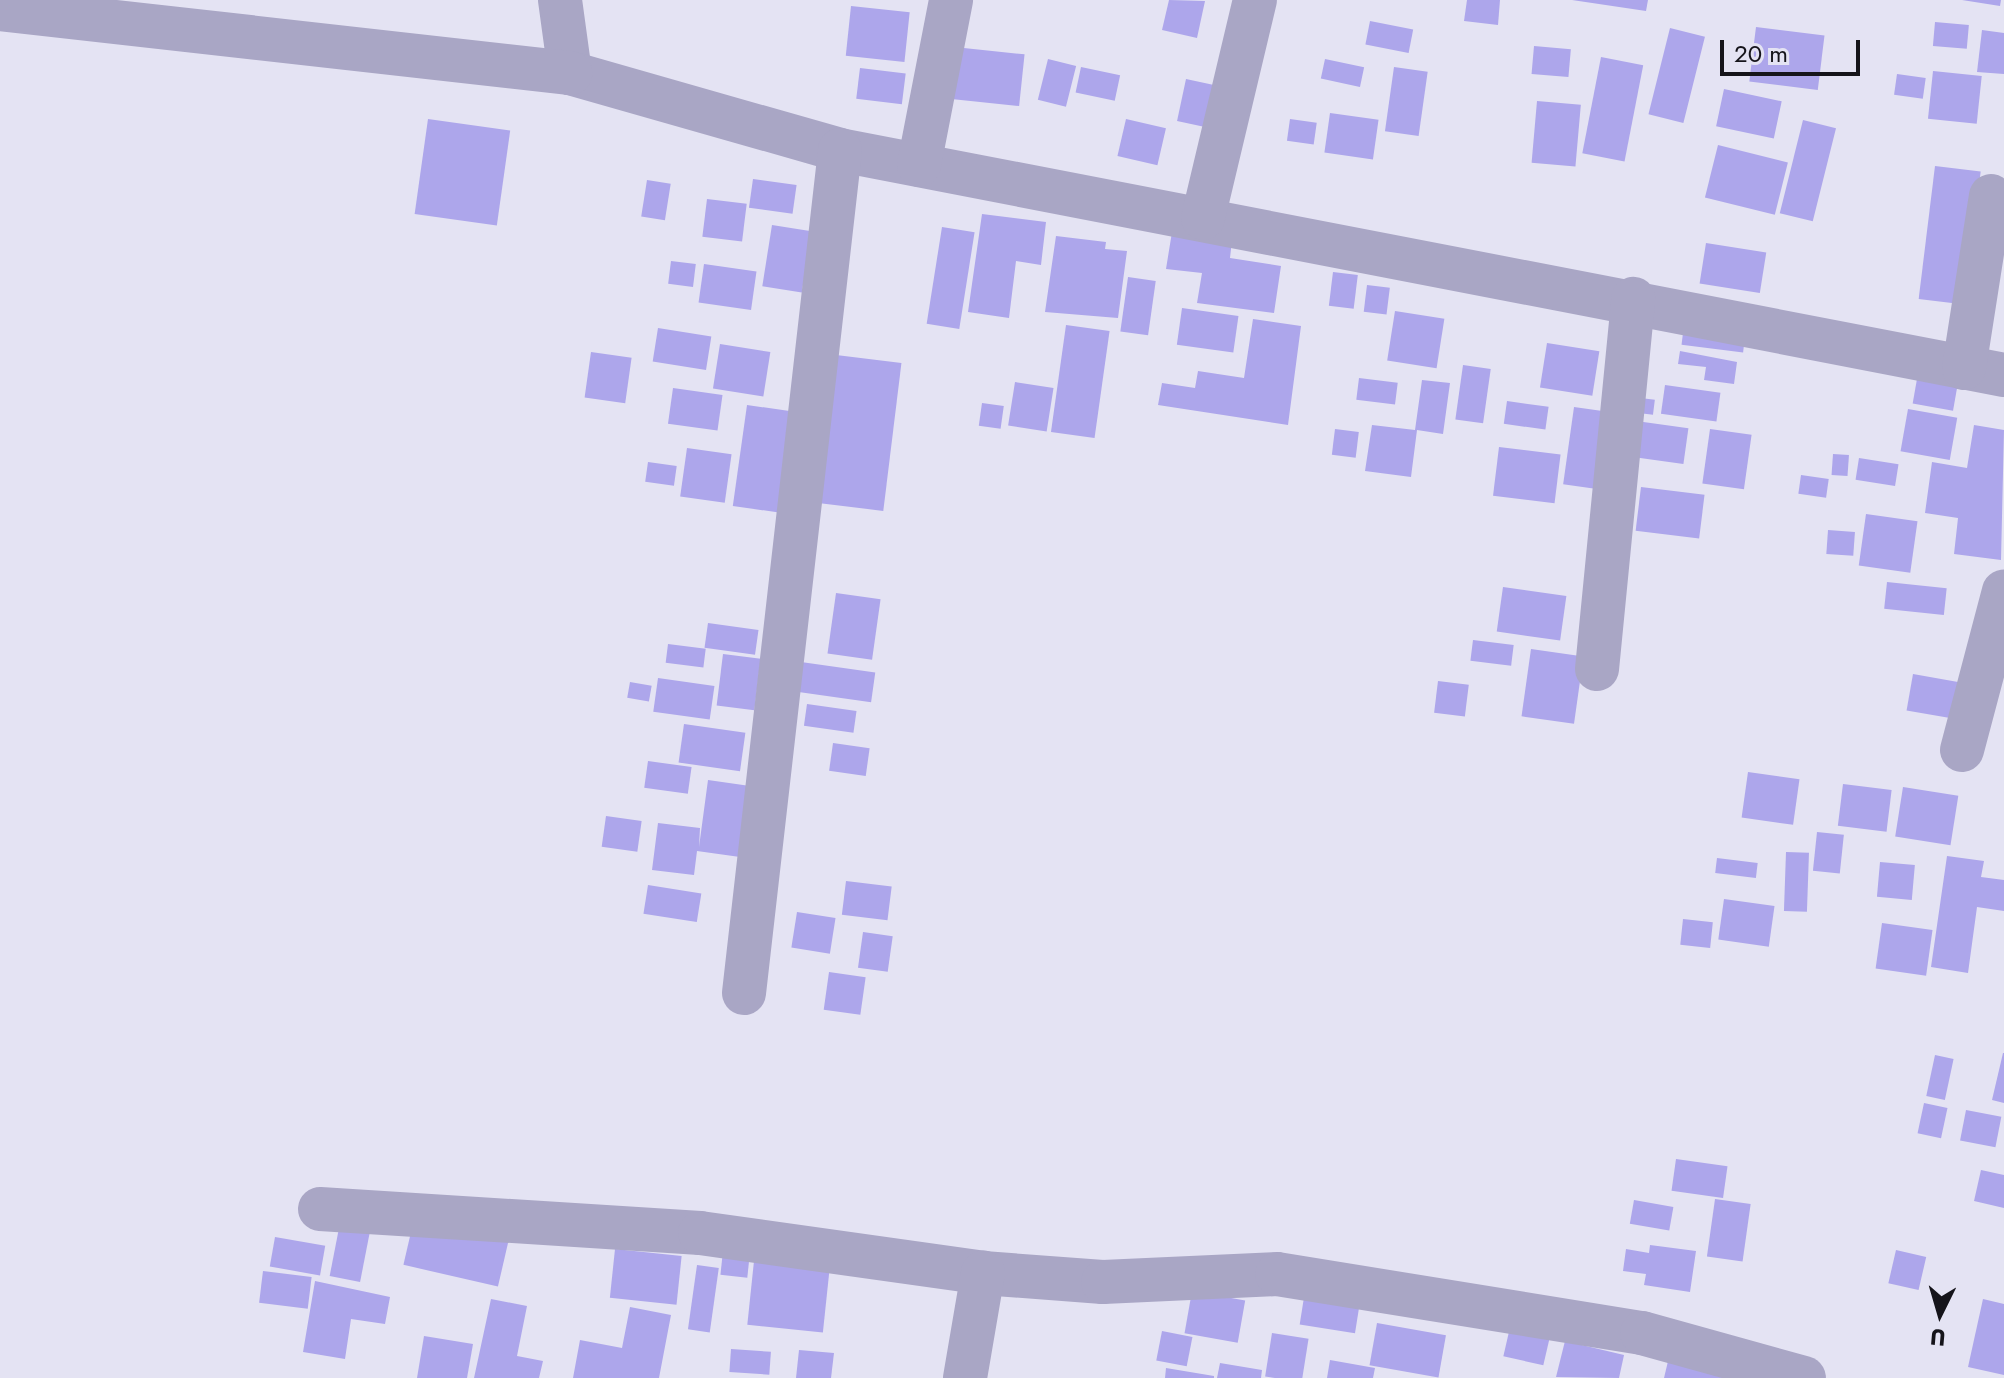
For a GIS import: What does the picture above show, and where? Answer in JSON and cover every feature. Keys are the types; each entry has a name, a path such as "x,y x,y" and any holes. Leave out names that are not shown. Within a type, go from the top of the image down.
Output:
{"street":[{"path":"560,0 570,73"},
{"path":"919,165 951,0"},
{"path":"1203,218 1255,0"},
{"path":"0,9 570,73 840,150 1633,299 1984,372 1991,196"},
{"path":"744,993 840,150"},
{"path":"1597,669 1633,299"},
{"path":"1962,750 2004,591"},
{"path":"320,1209 700,1233 983,1273 1103,1282 1277,1274 1642,1333 1804,1378"},
{"path":"965,1378 983,1273"}],"building":[{"path":"1169,0 1205,1 1197,38 1162,30"},
{"path":"1467,0 1500,0 1498,25 1464,21"},
{"path":"1572,0 1648,0 1646,11"},
{"path":"1962,0 2001,0 2000,6"},
{"path":"851,6 910,12 904,62 846,56"},
{"path":"1370,21 1413,29 1409,53 1365,45"},
{"path":"1935,22 1969,25 1967,49 1933,46"},
{"path":"1756,27 1824,35 1818,90 1749,82"},
{"path":"1670,28 1705,37 1683,123 1648,114"},
{"path":"1982,30 2004,33 2004,74 1977,72"},
{"path":"945,46 1025,54 1019,106 940,98"},
{"path":"1534,46 1571,49 1568,77 1532,74"},
{"path":"1601,57 1643,65 1625,161 1582,153"},
{"path":"1048,59 1076,66 1066,107 1038,100"},
{"path":"1325,59 1364,67 1360,87 1321,79"},
{"path":"1081,67 1120,75 1115,101 1076,92"},
{"path":"1394,67 1428,72 1419,136 1385,131"},
{"path":"860,68 906,74 902,104 856,99"},
{"path":"1933,71 1982,76 1977,124 1928,119"},
{"path":"1897,74 1926,78 1923,99 1894,95"},
{"path":"1186,79 1229,88 1220,130 1177,121"},
{"path":"1724,89 1782,101 1774,138 1716,126"},
{"path":"1537,101 1581,105 1575,167 1532,163"},
{"path":"1330,113 1379,120 1373,159 1324,153"},
{"path":"428,119 510,131 497,226 415,214"},
{"path":"1126,119 1166,128 1157,165 1117,156"},
{"path":"1290,119 1317,123 1314,145 1287,141"},
{"path":"1803,120 1836,128 1813,221 1780,213"},
{"path":"1718,145 1788,162 1775,215 1705,197"},
{"path":"1935,166 1981,172 1964,305 1919,299"},
{"path":"753,179 797,185 793,214 749,208"},
{"path":"647,180 671,184 665,220 641,217"},
{"path":"707,199 747,204 742,242 702,237"},
{"path":"982,214 1046,222 1041,265 1016,261 1009,318 968,312"},
{"path":"772,225 812,231 802,292 762,286"},
{"path":"942,227 975,232 959,329 927,324"},
{"path":"1172,232 1232,240 1230,258 1281,266 1274,313 1197,303 1202,273 1166,269"},
{"path":"1056,236 1106,242 1105,249 1127,251 1118,318 1045,312"},
{"path":"1706,243 1766,253 1760,293 1700,283"},
{"path":"671,261 696,264 693,287 668,284"},
{"path":"704,264 756,271 751,310 699,303"},
{"path":"1333,272 1358,275 1354,309 1329,306"},
{"path":"1128,277 1156,281 1148,335 1120,331"},
{"path":"1367,285 1390,288 1387,315 1364,312"},
{"path":"1182,308 1238,316 1233,353 1177,345"},
{"path":"1395,311 1444,319 1437,368 1387,360"},
{"path":"1253,319 1301,326 1288,425 1158,405 1162,383 1195,388 1198,371 1244,378"},
{"path":"1066,325 1110,331 1095,438 1051,432"},
{"path":"1684,325 1746,333 1743,352 1682,345"},
{"path":"658,328 711,336 706,370 653,362"},
{"path":"1547,343 1599,351 1592,396 1540,387"},
{"path":"720,344 770,352 763,396 713,388"},
{"path":"1680,351 1737,362 1734,384 1704,380 1706,367 1678,364"},
{"path":"591,352 632,358 625,403 585,398"},
{"path":"828,354 901,363 883,511 810,502"},
{"path":"1463,365 1491,369 1483,423 1455,419"},
{"path":"1359,378 1398,383 1395,405 1356,400"},
{"path":"1917,379 1957,386 1953,411 1913,404"},
{"path":"1422,380 1450,383 1443,434 1417,430 1411,477 1365,471 1372,425 1415,430"},
{"path":"1015,382 1054,388 1047,432 1008,425"},
{"path":"1665,385 1720,393 1716,422 1661,414"},
{"path":"673,388 723,395 718,431 668,424"},
{"path":"1632,397 1655,400 1653,415 1630,412"},
{"path":"1507,401 1549,407 1545,430 1504,424"},
{"path":"982,403 1004,406 1001,429 979,426"},
{"path":"747,405 801,413 787,514 733,506"},
{"path":"1574,407 1617,413 1606,490 1563,484"},
{"path":"1908,409 1957,418 1950,460 1901,451"},
{"path":"1629,420 1688,428 1683,464 1624,456"},
{"path":"1974,425 2004,430 2001,560 1954,554 1958,518 1925,513 1932,462 1967,468"},
{"path":"1335,429 1359,432 1356,458 1332,455"},
{"path":"1710,429 1752,435 1744,489 1702,483"},
{"path":"1499,447 1561,455 1555,503 1493,496"},
{"path":"687,448 732,454 725,503 680,497"},
{"path":"1833,454 1849,455 1847,476 1832,475"},
{"path":"1859,458 1899,464 1895,486 1856,480"},
{"path":"648,462 677,466 674,486 645,482"},
{"path":"1801,475 1829,479 1826,498 1798,494"},
{"path":"1641,487 1705,495 1699,538 1636,531"},
{"path":"1866,514 1917,521 1910,573 1859,565"},
{"path":"1828,530 1855,532 1853,556 1826,554"},
{"path":"1887,582 1947,588 1944,615 1884,609"},
{"path":"1503,587 1566,596 1560,640 1497,632"},
{"path":"836,593 881,599 872,660 828,653"},
{"path":"708,623 759,630 755,655 705,648"},
{"path":"1473,640 1514,645 1511,666 1470,661"},
{"path":"668,644 706,649 703,667 666,663"},
{"path":"1531,649 1583,656 1574,724 1522,716"},
{"path":"723,654 761,659 754,710 717,706"},
{"path":"801,662 875,672 871,702 797,692"},
{"path":"1913,674 1962,683 1956,719 1907,710"},
{"path":"658,678 714,686 710,720 653,712"},
{"path":"1438,681 1469,685 1465,717 1434,713"},
{"path":"630,682 652,686 649,702 627,698"},
{"path":"807,704 857,711 853,733 804,726"},
{"path":"684,724 745,733 740,771 679,763"},
{"path":"833,743 870,748 866,776 829,771"},
{"path":"648,761 692,767 688,794 644,788"},
{"path":"1748,772 1799,779 1793,825 1742,818"},
{"path":"708,780 750,786 740,857 697,851 694,875 652,870 658,823 700,828 699,847"},
{"path":"1843,784 1892,790 1887,832 1838,826"},
{"path":"1903,787 1958,796 1950,845 1895,836"},
{"path":"606,816 642,821 637,852 602,847"},
{"path":"1817,832 1844,835 1840,874 1813,871"},
{"path":"1786,852 1809,853 1807,912 1784,911"},
{"path":"1947,856 1984,861 1981,877 2004,880 2004,911 1977,907 1968,973 1931,967"},
{"path":"1717,858 1758,863 1756,878 1715,873"},
{"path":"1880,862 1915,865 1912,900 1877,897"},
{"path":"846,881 892,887 888,920 842,915"},
{"path":"648,885 701,893 697,922 643,914"},
{"path":"1724,899 1775,906 1769,947 1718,940"},
{"path":"797,912 836,918 830,954 791,948"},
{"path":"1683,919 1713,922 1710,948 1680,945"},
{"path":"1882,923 1933,930 1926,976 1876,969"},
{"path":"863,932 893,936 888,972 858,968"},
{"path":"829,972 866,977 860,1015 824,1010"},
{"path":"2004,1053 2004,1103 1992,1100"},
{"path":"1935,1055 1954,1059 1945,1100 1926,1096"},
{"path":"1924,1103 1947,1108 1941,1138 1918,1133"},
{"path":"1966,1110 2001,1117 1995,1147 1960,1140"},
{"path":"1676,1159 1727,1166 1723,1198 1672,1191"},
{"path":"1981,1170 2004,1175 2004,1208 1974,1201"},
{"path":"1715,1199 1751,1204 1743,1261 1707,1256"},
{"path":"1634,1200 1673,1207 1669,1231 1630,1224"},
{"path":"414,1219 509,1241 498,1287 403,1265"},
{"path":"339,1228 369,1234 360,1282 330,1276"},
{"path":"275,1237 325,1246 320,1275 270,1267"},
{"path":"724,1241 751,1244 747,1278 720,1275"},
{"path":"1650,1245 1696,1251 1690,1292 1644,1285 1646,1274 1623,1271 1626,1249 1649,1253"},
{"path":"615,1249 682,1256 677,1305 610,1298"},
{"path":"1896,1250 1926,1257 1919,1290 1888,1283"},
{"path":"754,1261 830,1269 823,1333 747,1325"},
{"path":"697,1265 719,1268 710,1332 688,1329"},
{"path":"263,1271 312,1277 308,1309 259,1303"},
{"path":"315,1281 390,1297 385,1324 351,1319 345,1359 303,1352"},
{"path":"1192,1291 1245,1300 1238,1343 1185,1333"},
{"path":"1305,1291 1360,1300 1355,1333 1300,1325"},
{"path":"491,1299 527,1306 517,1356 543,1361 539,1378 474,1378"},
{"path":"1983,1299 2004,1304 2004,1375 1968,1367"},
{"path":"630,1307 671,1315 659,1378 573,1378 580,1340 622,1348"},
{"path":"1377,1323 1446,1335 1438,1378 1370,1365"},
{"path":"1511,1323 1551,1332 1543,1365 1503,1356"},
{"path":"1162,1331 1192,1337 1187,1366 1156,1360"},
{"path":"1272,1333 1309,1339 1302,1378 1265,1376"},
{"path":"424,1336 473,1344 467,1378 417,1378"},
{"path":"1565,1341 1624,1355 1619,1378 1556,1377"},
{"path":"731,1349 771,1352 769,1375 729,1372"},
{"path":"799,1350 834,1353 831,1378 796,1378"},
{"path":"1669,1357 1735,1378 1664,1378"},
{"path":"1330,1360 1375,1368 1373,1378 1327,1378"},
{"path":"1220,1363 1262,1370 1261,1378 1217,1378"},
{"path":"1166,1368 1214,1376 1214,1378 1165,1378"}]}
